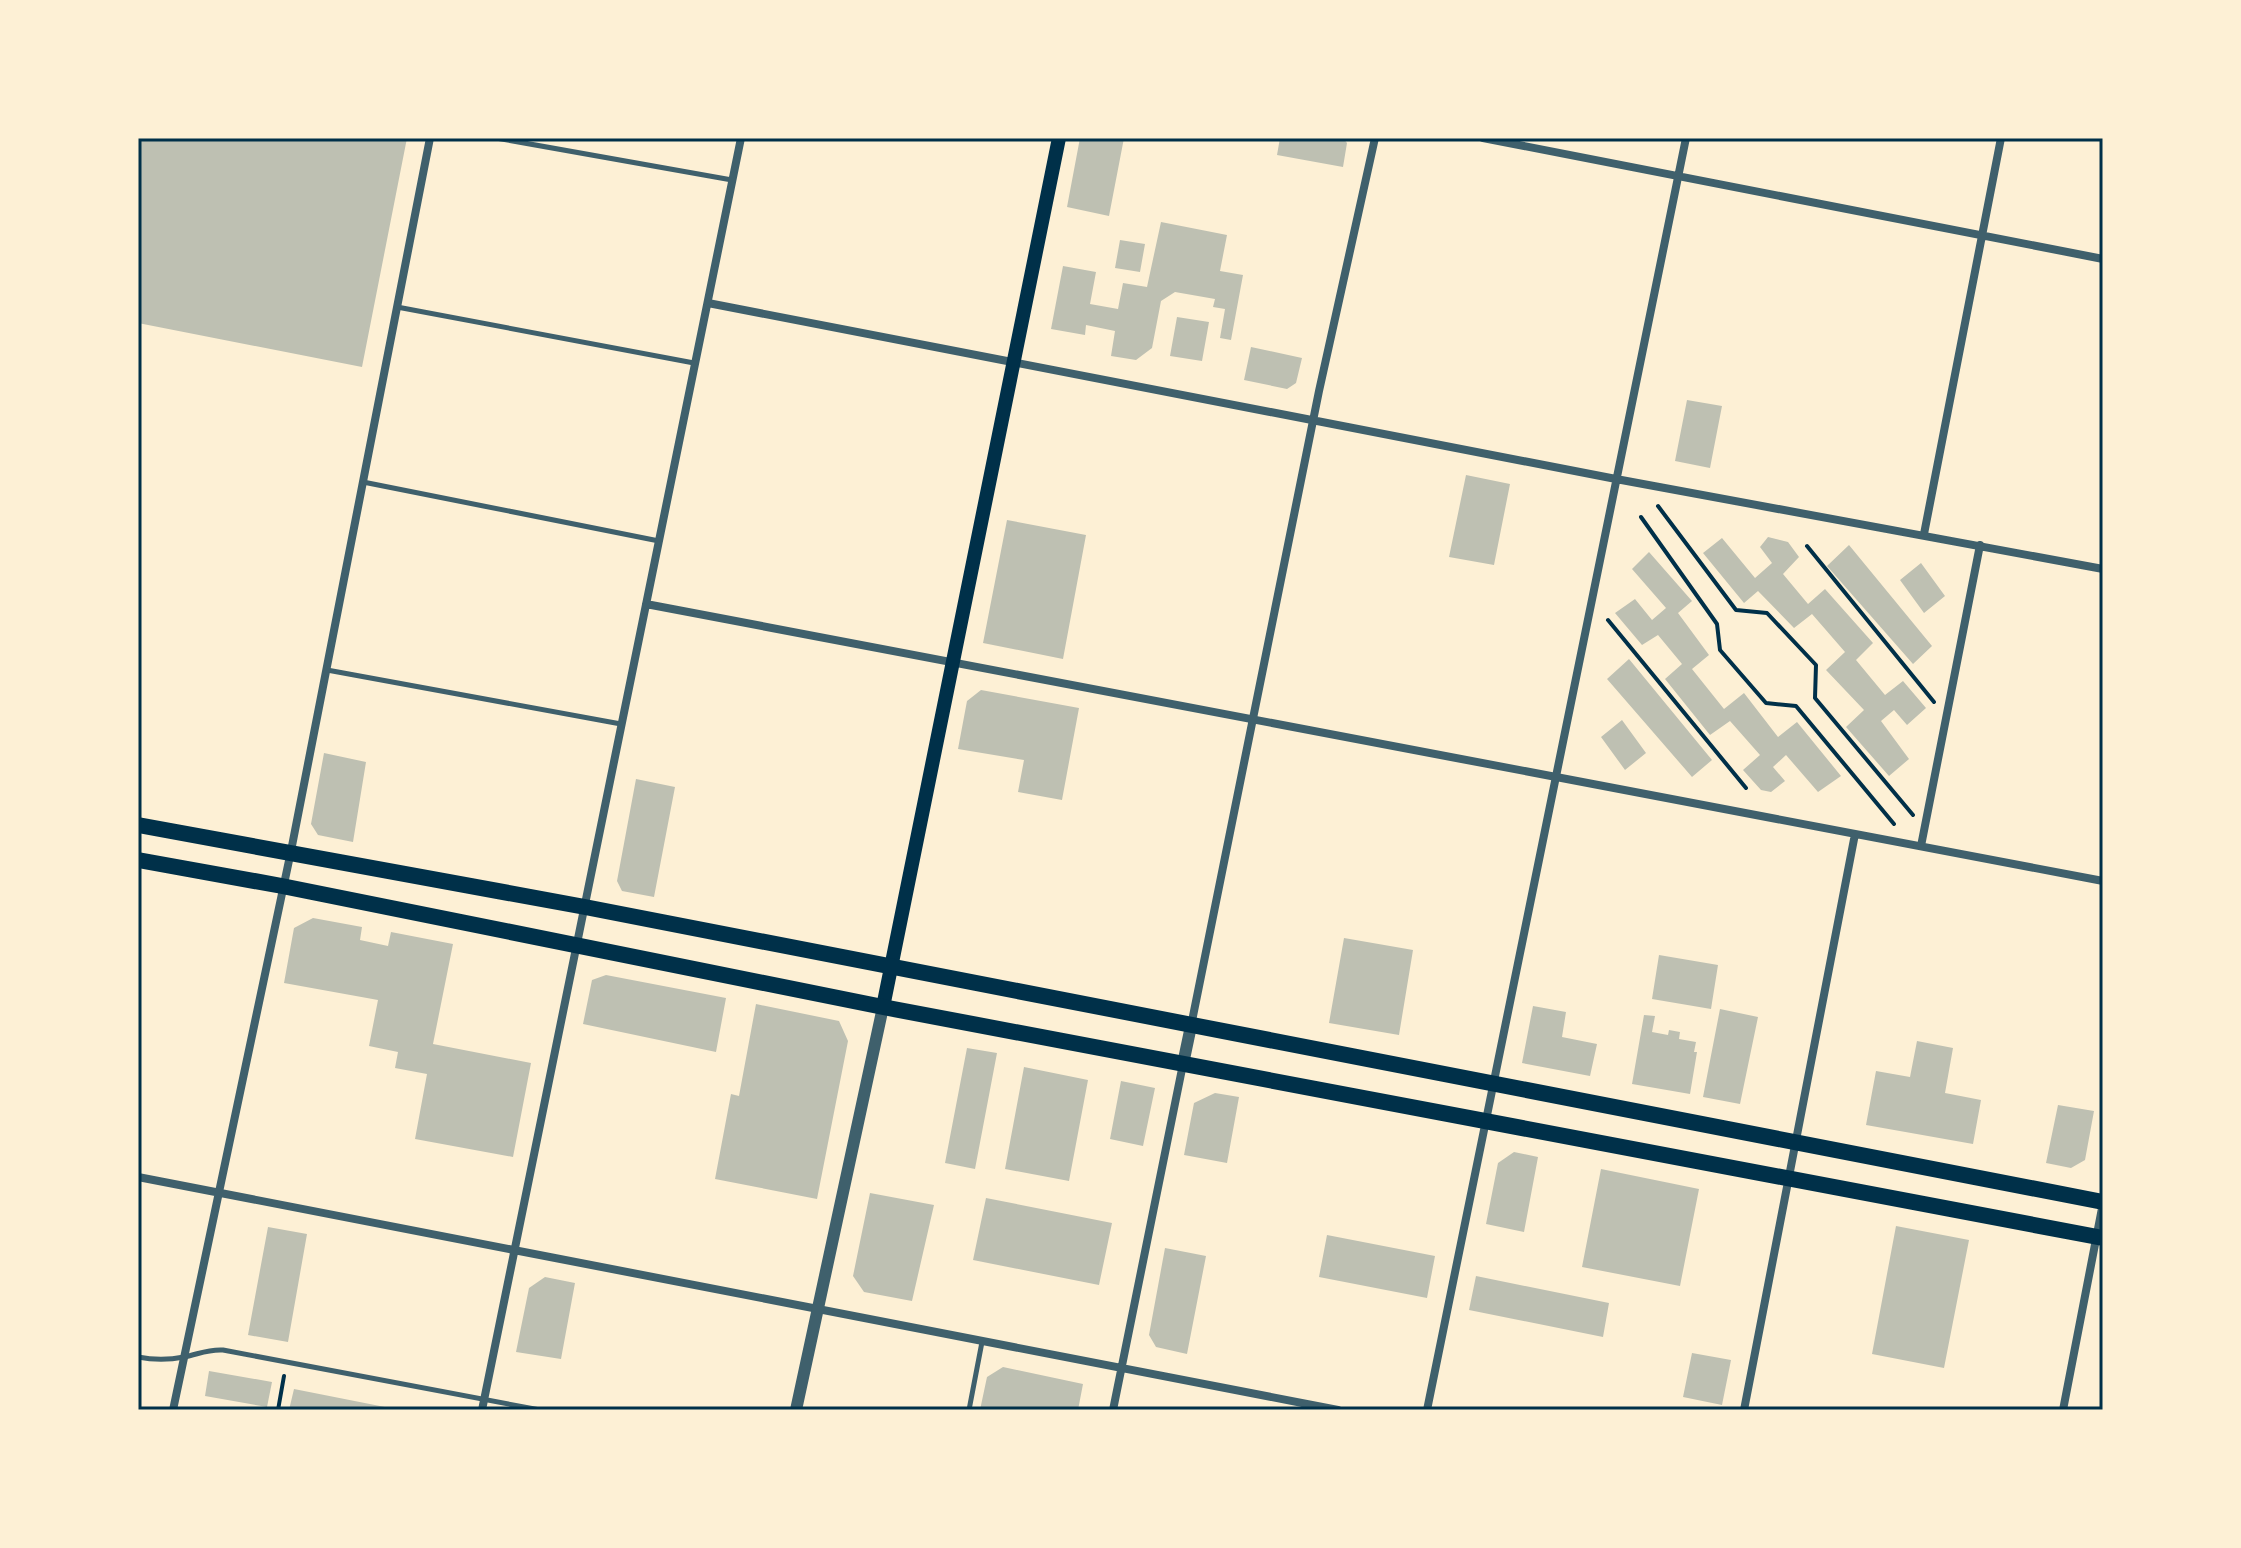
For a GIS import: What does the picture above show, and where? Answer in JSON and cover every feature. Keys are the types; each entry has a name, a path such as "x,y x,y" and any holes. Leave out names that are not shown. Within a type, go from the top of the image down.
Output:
{"main road":[{"path":"883,1007 1059,138"},
{"path":"138,825 291,851 1191,1026 1492,1081 2103,1202"},
{"path":"138,860 883,1007 2100,1237"}],"street":[{"path":"173,1410 291,851 430,138"},
{"path":"482,1410 741,138"},
{"path":"1113,1410 1313,421 1375,138"},
{"path":"1483,138 2103,259"},
{"path":"1427,1410 1686,138"},
{"path":"1924,534 2001,138"},
{"path":"708,303 1616,479 2103,569"},
{"path":"1921,846 1980,545"},
{"path":"646,604 2103,881"},
{"path":"1744,1410 1855,834"},
{"path":"796,1410 883,1007"},
{"path":"138,1177 1338,1410"},
{"path":"2063,1410 2100,1237 2103,1202"}],"lane":[{"path":"496,138 733,180"},
{"path":"397,307 695,363"},
{"path":"363,482 659,541"},
{"path":"327,670 622,725"},
{"path":"969,1410 982,1341"},
{"path":"138,1357 155,1360 184,1357 210,1349 223,1350 540,1410"}],"path":[{"path":"1658,506 1736,610 1767,613 1816,665 1815,698 1914,817"},
{"path":"1641,517 1717,624 1720,650 1766,703 1796,706 1894,824"},
{"path":"1807,546 1937,705"},
{"path":"1608,620 1746,788"},
{"path":"278,1410 284,1376"}],"building":[{"path":"138,138 407,138 362,367 138,323"},
{"path":"1080,138 1124,138 1109,216 1067,207"},
{"path":"1280,138 1343,138 1347,143 1343,167 1277,155"},
{"path":"1161,222 1227,235 1220,271 1243,275 1231,340 1220,338 1225,309 1213,307 1215,299 1175,292 1161,301 1152,348 1136,360 1111,356 1115,331 1086,325 1085,335 1051,329 1063,266 1096,272 1090,304 1118,309 1123,283 1147,287"},
{"path":"1120,240 1145,244 1140,272 1115,268"},
{"path":"1177,317 1209,322 1202,361 1170,356"},
{"path":"1251,347 1302,358 1296,383 1287,389 1244,380"},
{"path":"1687,400 1722,406 1710,468 1675,461"},
{"path":"1466,475 1510,484 1494,565 1449,557"},
{"path":"1007,520 1086,535 1063,659 983,643"},
{"path":"1768,537 1788,542 1799,557 1783,574 1808,604 1825,589 1873,643 1856,660 1885,695 1903,681 1926,708 1907,725 1894,710 1881,721 1909,759 1889,776 1846,727 1864,710 1826,670 1845,652 1812,614 1794,628 1758,591 1744,603 1703,553 1722,538 1755,578 1772,563 1760,547"},
{"path":"1849,545 1932,646 1913,664 1827,566"},
{"path":"1649,552 1692,601 1678,613 1709,655 1692,669 1724,709 1744,693 1778,737 1797,722 1841,776 1818,792 1786,755 1773,767 1785,781 1771,792 1761,790 1743,770 1760,755 1730,721 1710,735 1665,679 1682,664 1658,635 1642,645 1615,613 1635,599 1652,620 1666,608 1632,569"},
{"path":"1921,563 1945,596 1924,613 1900,580"},
{"path":"1629,659 1712,760 1692,777 1607,679"},
{"path":"981,690 1079,708 1062,800 1018,792 1024,760 958,749 967,701"},
{"path":"1622,720 1646,753 1625,770 1601,737"},
{"path":"324,753 366,762 353,842 318,835 311,824"},
{"path":"636,779 675,787 654,897 622,891 617,881"},
{"path":"313,918 362,927 360,940 388,946 391,932 453,944 433,1044 531,1063 513,1157 415,1139 427,1074 395,1068 398,1052 369,1046 378,1000 284,983 294,928"},
{"path":"1344,938 1413,950 1399,1035 1329,1023"},
{"path":"1659,955 1718,965 1711,1009 1652,999"},
{"path":"606,975 726,998 716,1052 583,1024 592,980"},
{"path":"756,1004 839,1021 848,1041 817,1199 715,1179 731,1094 739,1096"},
{"path":"1533,1006 1566,1012 1562,1037 1597,1044 1590,1076 1522,1063"},
{"path":"1720,1009 1758,1017 1740,1104 1703,1097"},
{"path":"1644,1015 1655,1016 1652,1032 1668,1035 1669,1030 1680,1032 1679,1039 1696,1042 1690,1094 1632,1084"},
{"path":"1917,1041 1953,1048 1945,1093 1981,1100 1973,1144 1866,1125 1876,1071 1910,1077"},
{"path":"967,1048 997,1053 975,1169 945,1163"},
{"path":"1024,1067 1088,1080 1069,1181 1005,1169"},
{"path":"1121,1081 1155,1088 1143,1146 1110,1139"},
{"path":"1215,1093 1239,1097 1227,1163 1184,1155 1194,1103"},
{"path":"2058,1105 2094,1111 2085,1160 2071,1168 2046,1163"},
{"path":"1514,1152 1538,1157 1524,1232 1486,1224 1498,1163"},
{"path":"1601,1169 1699,1189 1680,1286 1582,1267"},
{"path":"870,1193 934,1205 912,1301 864,1292 853,1276"},
{"path":"986,1198 1112,1223 1099,1285 973,1260"},
{"path":"1896,1226 1969,1240 1944,1368 1872,1354"},
{"path":"268,1227 307,1234 288,1342 248,1335"},
{"path":"1327,1235 1435,1256 1427,1298 1319,1277"},
{"path":"1165,1248 1206,1256 1187,1354 1156,1347 1149,1335"},
{"path":"1476,1276 1609,1303 1603,1337 1469,1310"},
{"path":"545,1277 575,1283 561,1359 516,1352 529,1288"},
{"path":"1692,1353 1731,1360 1722,1405 1683,1397"},
{"path":"1003,1367 1083,1384 1078,1410 980,1410 987,1377"},
{"path":"209,1371 272,1382 267,1407 205,1396"},
{"path":"294,1389 395,1409 395,1410 289,1410"}]}
